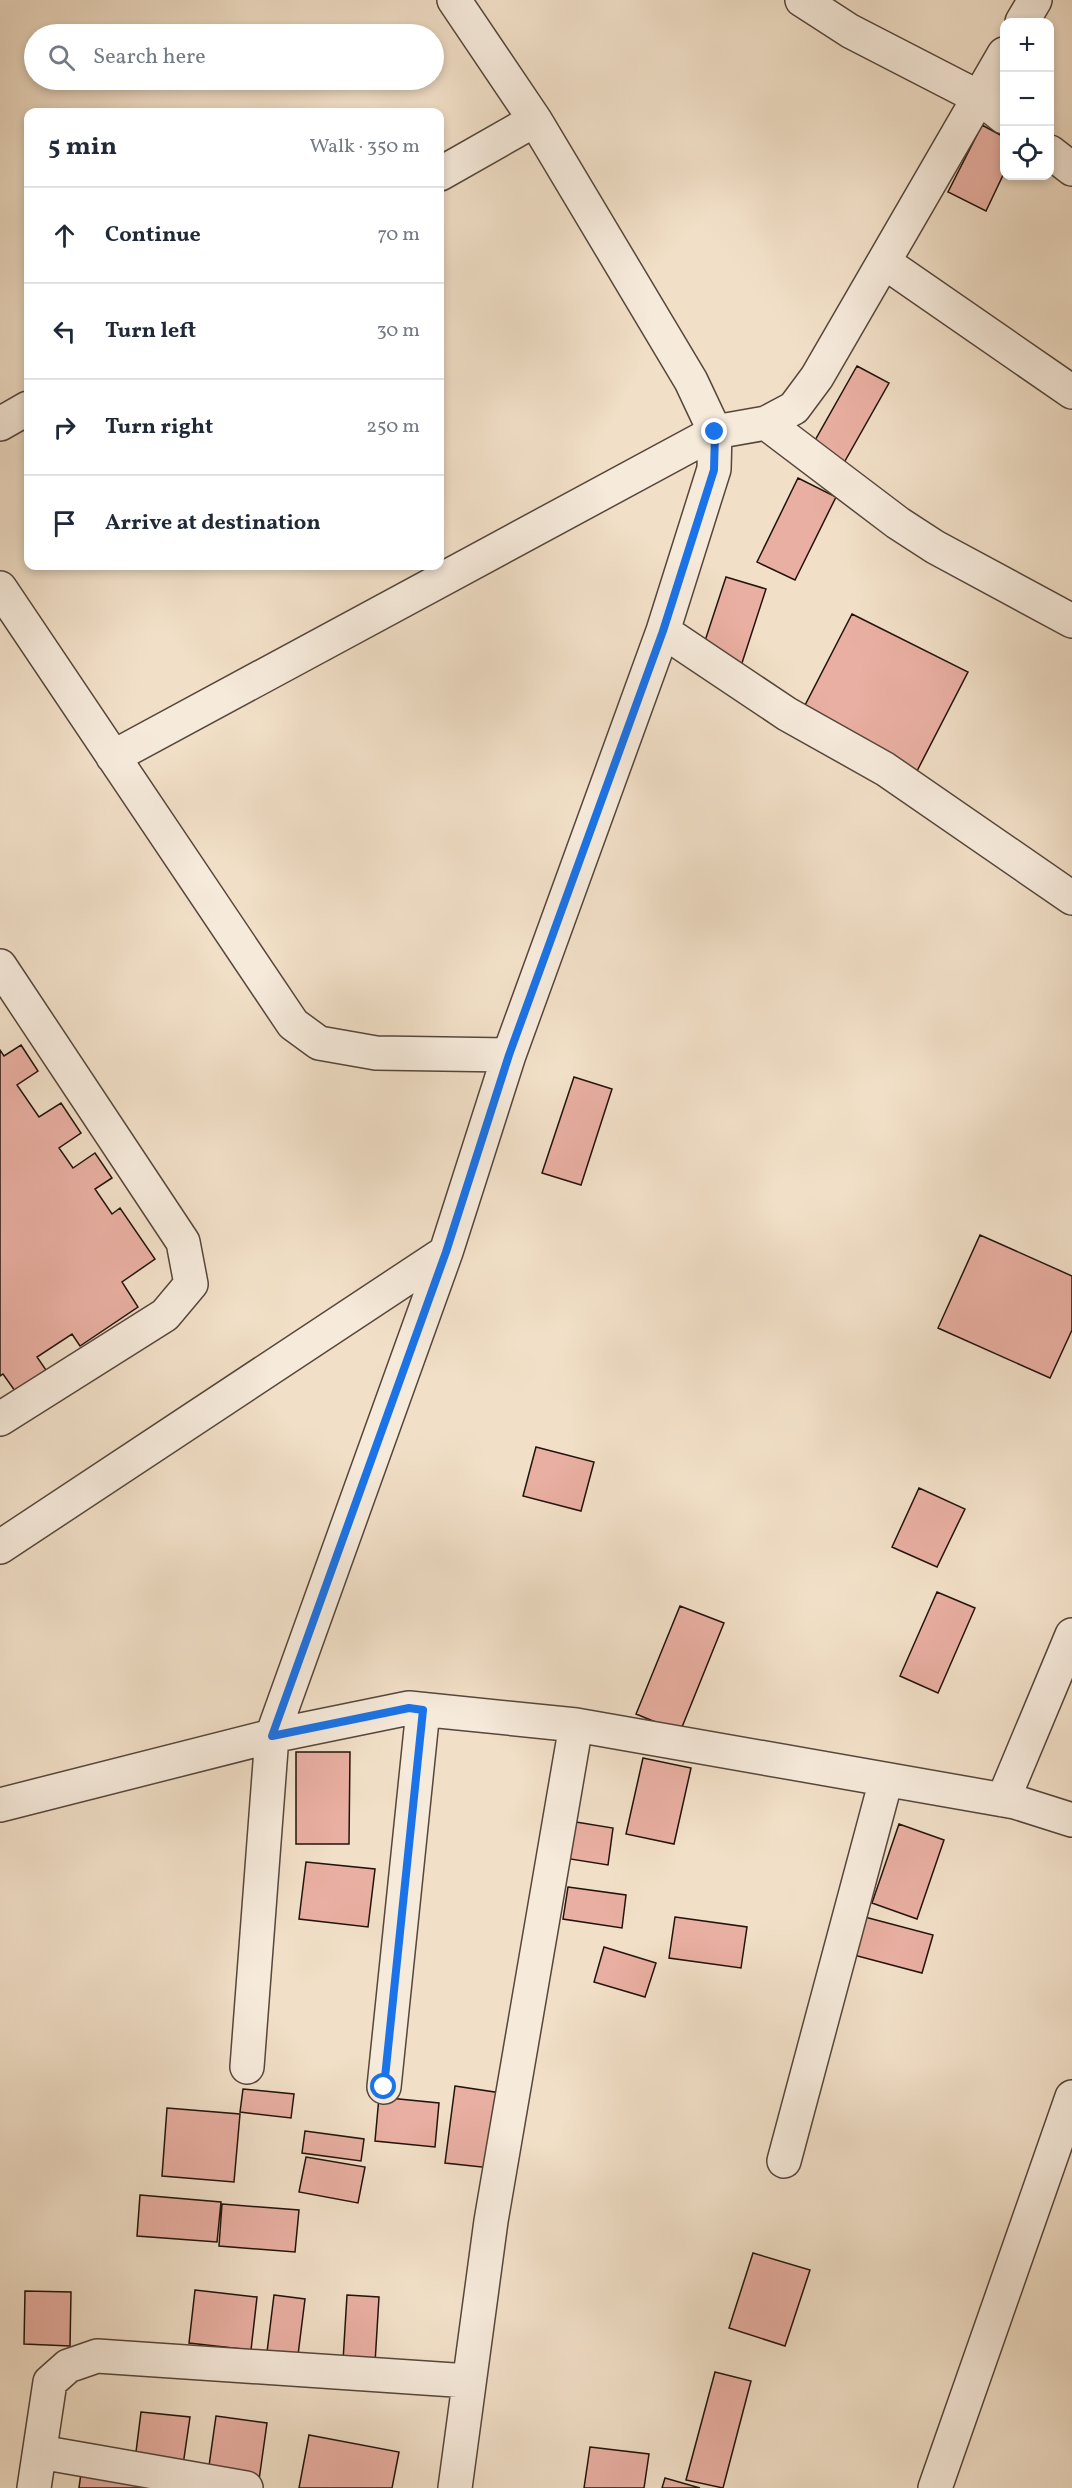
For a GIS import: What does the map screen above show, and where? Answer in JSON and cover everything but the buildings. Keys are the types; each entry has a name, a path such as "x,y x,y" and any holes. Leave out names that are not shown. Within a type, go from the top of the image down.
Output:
{"street":[{"path":"247,2067 272,1736 446,1252 509,1055 663,631 714,470 715,432 691,381 535,120 454,0"},
{"path":"802,0 850,31 992,107"},
{"path":"1024,18 1035,0"},
{"path":"113,757 715,432 766,423 794,408 817,377 884,262 992,107 1001,72"},
{"path":"444,172 535,120"},
{"path":"1054,155 1072,169"},
{"path":"884,262 1072,392"},
{"path":"0,424 24,410"},
{"path":"766,423 898,523 935,547 1072,621"},
{"path":"0,588 293,1024 319,1042 376,1053 509,1055"},
{"path":"663,631 787,714 885,769 1072,898"},
{"path":"0,966 183,1242 191,1284 165,1315 0,1419"},
{"path":"0,1546 446,1252"},
{"path":"1003,1800 1072,1635"},
{"path":"0,1805 272,1736 409,1708 576,1725 1003,1800 1072,1820"},
{"path":"384,2087 423,1710"},
{"path":"455,2488 491,2222 576,1725"},
{"path":"784,2161 886,1780"},
{"path":"934,2488 1072,2097"},
{"path":"34,2488 50,2382 68,2366 97,2356 469,2381"},
{"path":"40,2452 246,2488"}],"route":[{"path":"384,2087 423,1710 409,1708 272,1736 446,1252 509,1055 663,631 714,470 715,432"}]}
